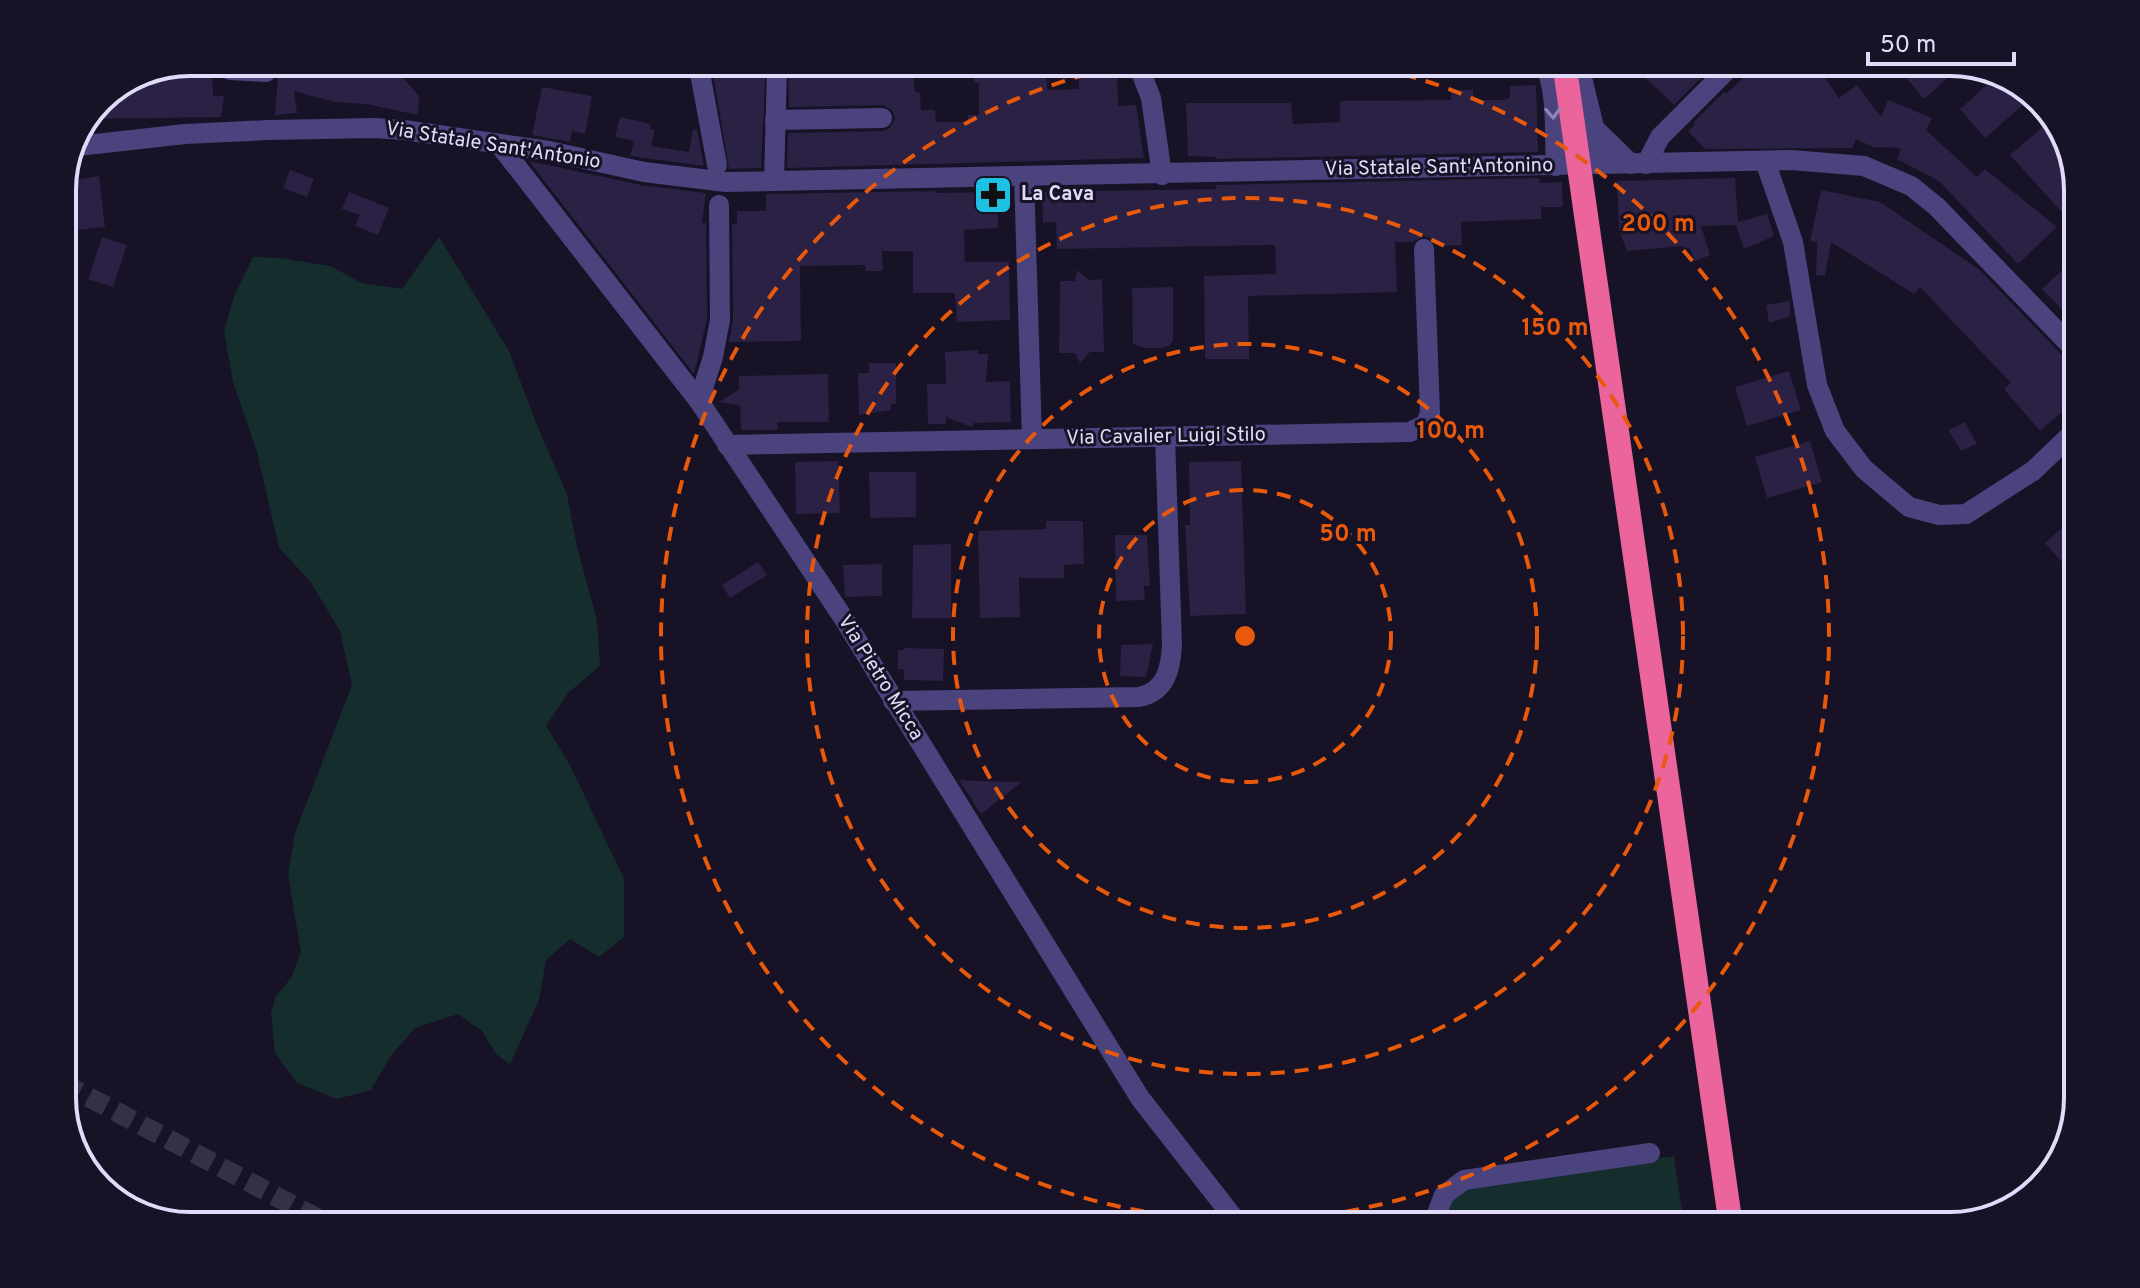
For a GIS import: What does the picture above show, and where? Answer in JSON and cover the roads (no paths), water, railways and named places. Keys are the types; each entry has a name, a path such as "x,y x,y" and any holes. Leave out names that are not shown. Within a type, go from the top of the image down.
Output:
{"highway":[{"path":"1566,76 1729,1212"}],"street":[{"path":"700,76 716,176"},
{"path":"774,181 777,76"},
{"path":"1142,76 1151,98 1162,175"},
{"path":"1550,76 1556,166"},
{"path":"1582,76 1595,129 1596,154 1588,165"},
{"path":"1595,129 1638,164 1660,137 1721,76"},
{"path":"775,120 882,118"},
{"name":"Via Statale Sant'Antonio","path":"85,145 269,130 374,128 573,155 644,172 716,176"},
{"name":"Via Pietro Micca","path":"499,144 699,401 844,619 1140,1098 1229,1212"},
{"path":"1765,161 1793,242 1817,385 1835,431 1864,469 1909,507 1939,515 1966,514 2033,471 2064,441"},
{"name":"Via Statale Sant'Antonino","path":"716,176 774,181 1824,161 1864,166 1911,186 1936,206 2064,339"},
{"path":"1024,176 1032,439"},
{"path":"699,401 713,357 720,320 719,205"},
{"name":"Via Cavalier Luigi Stilo","path":"727,445 1394,434 1418,430 1426,424 1431,402 1424,249"},
{"path":"893,701 1139,697 1151,695 1161,686 1171,664 1172,644 1165,437"},
{"path":"1437,1212 1444,1195 1464,1180 1650,1153"}],"tunnel":[{"path":"76,1090 306,1212"}],"place":[{"name":"La Cava","path":"993,195"}]}
